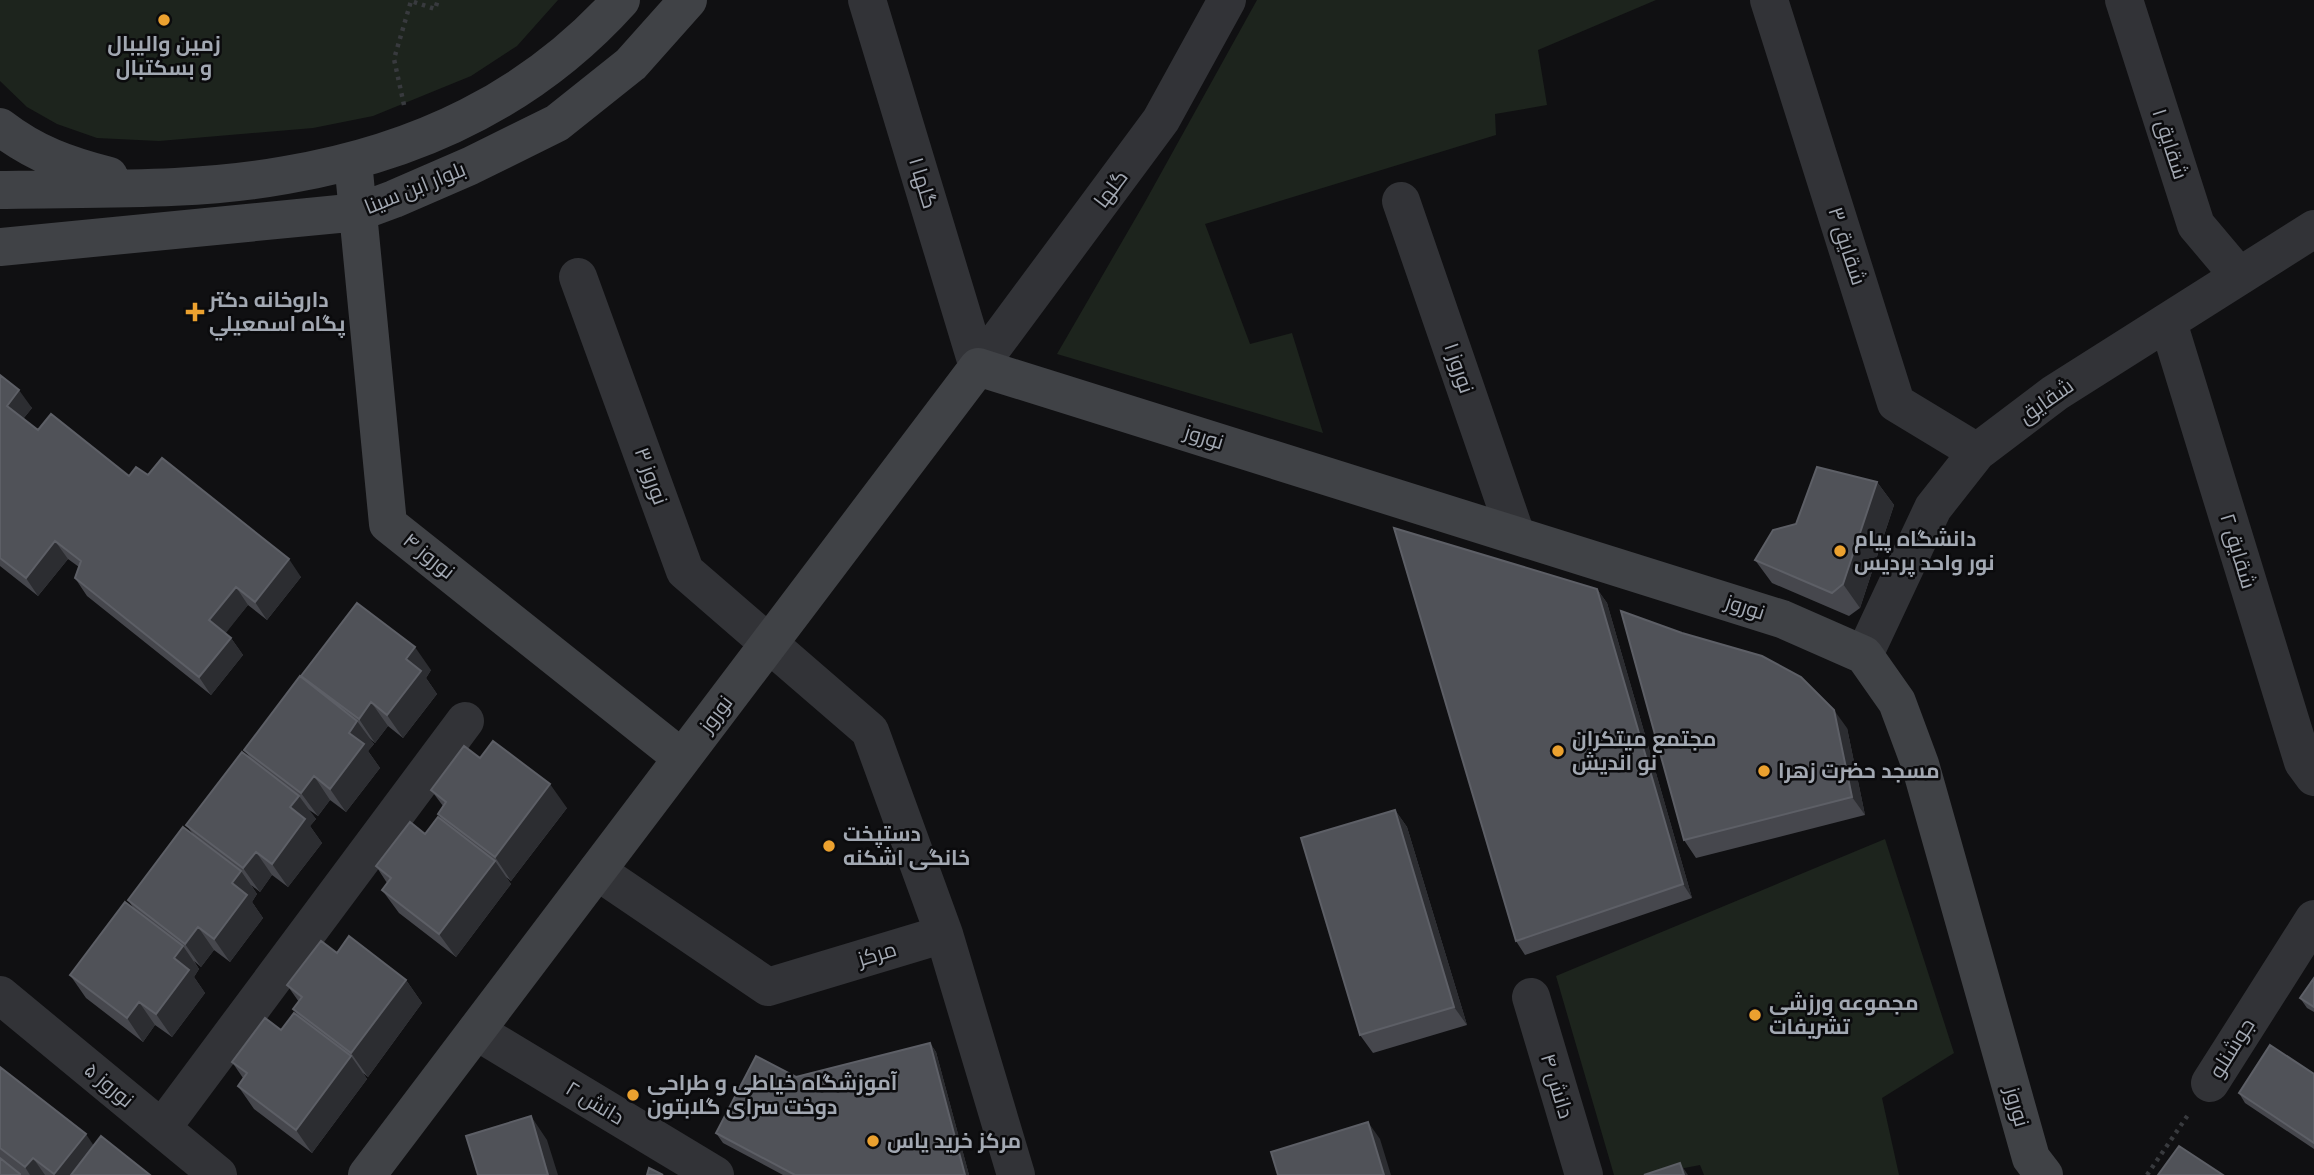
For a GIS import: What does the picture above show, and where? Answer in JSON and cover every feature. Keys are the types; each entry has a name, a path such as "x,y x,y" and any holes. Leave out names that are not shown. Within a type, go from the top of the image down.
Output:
{"street":[{"name":"بلوار ابن سینا","path":"0,190 152,187 285,176 353,161 412,143 489,107 547,71 596,29 621,0"},
{"name":"بلوار ابن سینا","path":"0,247 359,212 470,166 557,123 631,64 688,0"},
{"name":"گلها ۱","path":"867,0 978,367"},
{"name":"گلها","path":"978,367 1161,120 1227,0"},
{"name":"شقایق ۳","path":"1769,0 1896,403 1977,452"},
{"name":"شقایق ۱","path":"2124,0 2196,225 2239,276"},
{"path":"0,127 21,144 51,159 152,187"},
{"name":"نوروز ۴","path":"353,161 388,524 682,758"},
{"name":"نوروز ۱","path":"1401,201 1516,535"},
{"name":"شقایق","path":"1864,655 1933,508 1977,452 2055,393 2314,229"},
{"name":"نوروز ۳","path":"578,278 685,571 870,731 944,934"},
{"name":"شقایق ۲","path":"2168,322 2303,762 2314,777"},
{"name":"نوروز","path":"367,1175 978,367 1782,619 1864,655 1898,702 1920,764 2031,1158 2044,1175"},
{"path":"162,1128 465,721"},
{"name":"مرکز","path":"597,870 768,987 944,934"},
{"name":"جوشنلو","path":"2210,1083 2314,919"},
{"path":"944,934 1016,1175"},
{"name":"نوروز ۵","path":"0,995 218,1175"},
{"name":"دانش ۴","path":"1531,997 1584,1175"},
{"name":"دانش ۲","path":"476,1031 715,1175"}],"path":[{"path":"412,143 394,59 411,1 435,9 438,0"},
{"name":"جوشنلو","path":"2147,1175 2210,1083"}],"shaded area":[{"path":"0,0 558,0 517,46 471,76 373,116 313,128 159,141 97,138 57,124 27,107 0,81"},
{"path":"1257,0 1656,0 1538,50 1547,105 1495,114 1496,135 1205,224 1250,344 1292,333 1323,433 1057,354"},
{"name":"مجموعه ورزشی تشریفات","path":"1885,839 1954,1053 1882,1098 1899,1175 1704,1175 1700,1165 1648,1175 1614,1175 1556,976"}],"building":[{"path":"0,375 19,390 7,406 38,430 51,414 129,476 136,467 148,475 162,458 289,559 255,602 236,587 209,620 231,638 199,677 75,578 81,561 55,541 26,578 0,558"},
{"path":"1817,467 1877,482 1843,584 1832,593 1755,560 1773,530 1796,524"},
{"name":"مجتمع میتکران نو اندیش","path":"1394,528 1597,589 1683,884 1516,941"},
{"path":"357,603 415,647 406,659 421,671 387,715 371,702 359,719 301,676"},
{"name":"مسجد حضرت زهرا","path":"1621,611 1682,633 1762,656 1801,677 1834,710 1852,797 1684,840"},
{"path":"300,676 357,721 349,733 364,744 330,789 314,776 301,793 244,750"},
{"path":"493,741 550,784 495,857 438,814 446,802 431,790 464,746 480,758"},
{"path":"242,752 299,796 290,807 305,819 272,864 256,852 243,868 186,825"},
{"path":"1395,810 1454,1007 1360,1035 1301,838"},
{"path":"438,817 495,861 439,934 382,890 391,878 376,866 410,822 425,834"},
{"path":"183,827 241,871 232,883 247,895 214,939 198,927 185,944 128,900"},
{"path":"125,902 183,946 174,958 189,970 156,1014 139,1002 127,1018 70,975"},
{"path":"349,936 406,980 351,1053 293,1009 302,997 287,985 321,941 337,953"},
{"path":"2314,978 2314,1007 2300,998"},
{"path":"294,1013 351,1056 296,1130 238,1086 247,1073 232,1062 265,1018 281,1030"},
{"path":"930,1043 965,1175 795,1175 716,1133 756,1056 796,1077"},
{"path":"2270,1045 2314,1074 2314,1143 2239,1093"},
{"path":"0,1067 86,1134 54,1174 33,1158 25,1167 0,1148"},
{"path":"531,1116 548,1175 478,1175 466,1136"},
{"path":"1368,1122 1384,1175 1278,1175 1271,1152"},
{"path":"101,1136 150,1175 71,1175"},
{"path":"2179,1146 2223,1175 2158,1175"},
{"path":"0,1158 20,1174 20,1175 0,1175"},
{"path":"1680,1163 1684,1175 1644,1175"},
{"path":"649,1168 663,1175 647,1175"}],"place":[{"name":"زمین والیبال و بسکتبال","path":"164,20"},
{"name":"داروخانه دكتر پگاه اسمعيلي","path":"195,312"},
{"name":"دانشگاه پیام نور واحد پردیس","path":"1840,551"},
{"name":"مجتمع میتکران نو اندیش","path":"1558,751"},
{"name":"مسجد حضرت زهرا","path":"1764,771"},
{"name":"دستپخت خانگی اشکنه","path":"829,846"},
{"name":"مجموعه ورزشی تشریفات","path":"1755,1015"},
{"name":"آموزشگاه خیاطی و طراحی دوخت سرای گلابتون","path":"633,1095"},
{"name":"مرکز خرید یاس","path":"873,1141"}]}
